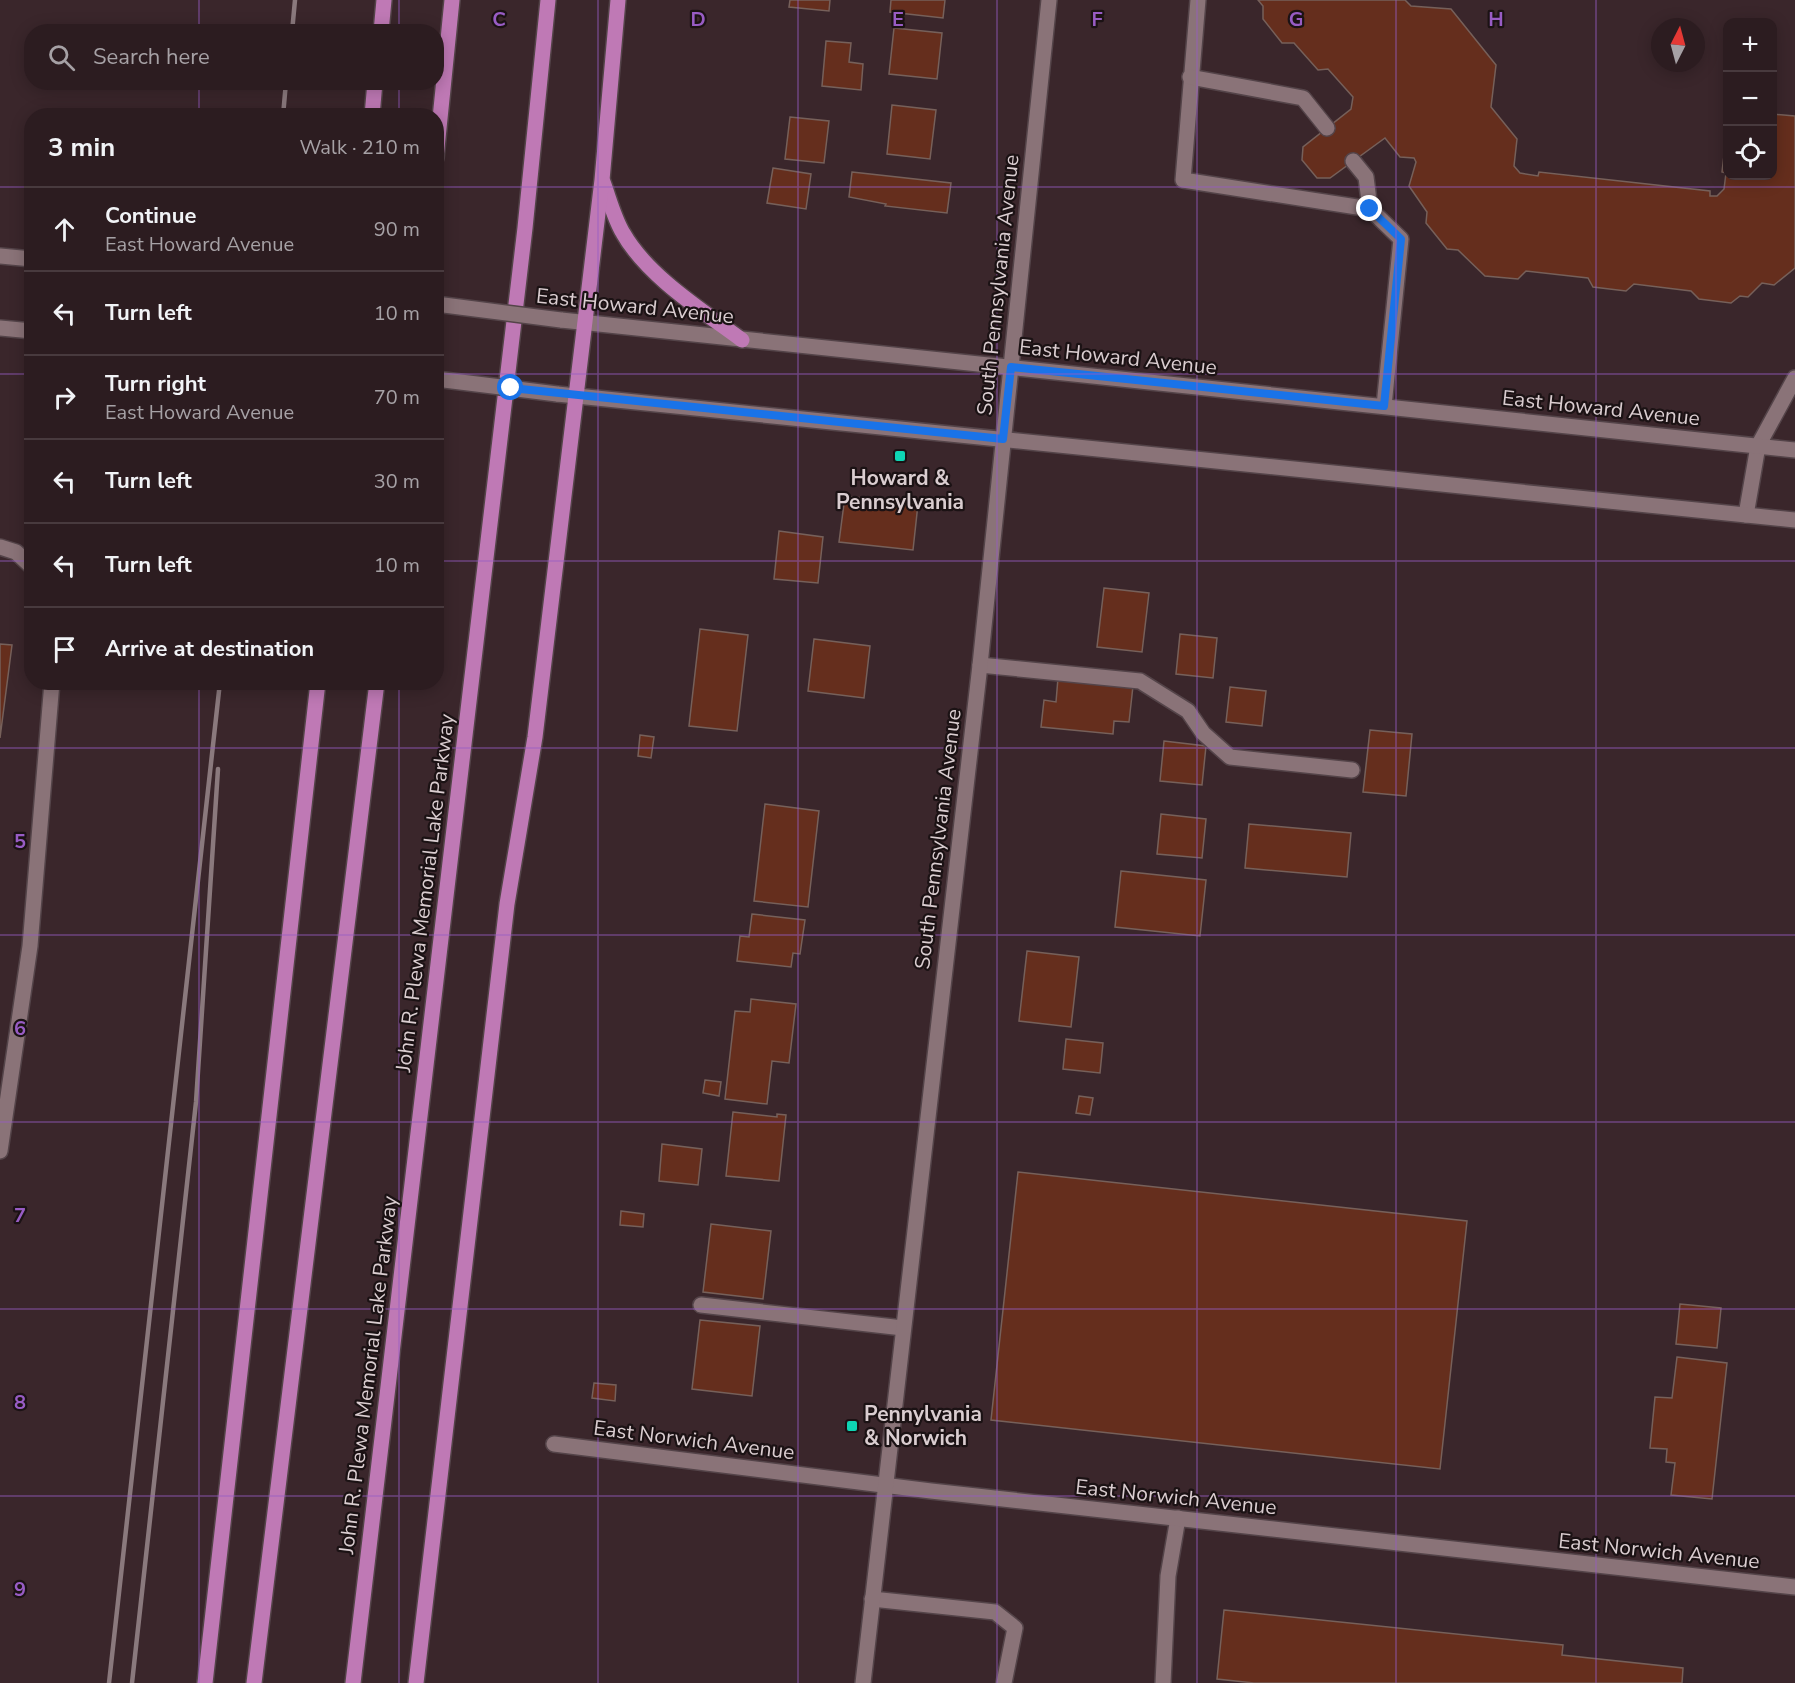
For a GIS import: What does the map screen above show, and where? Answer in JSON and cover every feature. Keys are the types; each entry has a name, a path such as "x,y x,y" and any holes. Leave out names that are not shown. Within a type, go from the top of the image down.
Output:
{"main road":[{"path":"382,24 384,0"},
{"path":"444,79 452,0"},
{"name":"John R. Plewa Memorial Lake Parkway","path":"353,1683 525,228 548,0"},
{"path":"416,1683 507,904 535,737 585,322 602,180 618,0"},
{"path":"373,108 374,90"},
{"path":"441,108 443,90"},
{"path":"602,180 622,233 642,259 690,302 742,340"},
{"path":"205,1683 317,690"},
{"path":"254,1683 376,690"}],"street":[{"name":"South Pennsylvania Avenue","path":"863,1683 980,665 1049,0"},
{"path":"1198,0 1183,180 1370,209 1401,239 1384,406"},
{"path":"1190,77 1303,98 1328,128"},
{"path":"1353,161 1366,177 1370,209"},
{"path":"0,256 24,258"},
{"name":"East Howard Avenue","path":"444,305 742,340 1795,450"},
{"path":"0,328 24,331"},
{"path":"1746,515 1758,446 1795,378"},
{"path":"444,380 576,396 1795,520"},
{"path":"0,547 16,552 24,560"},
{"path":"980,665 1140,681 1188,711 1203,732 1230,757 1352,770"},
{"path":"0,1151 30,946 51,690"},
{"path":"701,1305 903,1328"},
{"name":"East Norwich Avenue","path":"554,1444 884,1486 1795,1587"},
{"path":"1163,1683 1168,1576 1178,1518"},
{"path":"872,1599 995,1612 1016,1628 1004,1683"}],"building":[{"path":"790,0 830,0 829,11 789,7"},
{"path":"891,0 945,0 943,18 890,12"},
{"path":"1258,0 1405,0 1411,6 1451,9 1496,65 1491,107 1517,139 1514,166 1520,173 1538,176 1539,172 1710,191 1710,196 1717,196 1724,189 1725,180 1777,180 1777,114 1795,116 1795,268 1774,285 1762,283 1748,297 1740,296 1731,303 1699,299 1691,291 1634,284 1626,291 1593,287 1588,278 1526,271 1518,279 1485,276 1458,250 1447,249 1426,223 1427,212 1409,186 1416,162 1414,158 1400,157 1385,138 1330,178 1317,178 1302,160 1303,147 1351,109 1353,97 1328,69 1318,70 1294,43 1282,43 1263,19 1263,6"},
{"path":"894,28 942,33 937,79 889,74"},
{"path":"826,41 851,43 849,62 863,64 861,90 822,86"},
{"path":"892,105 936,110 930,159 887,154"},
{"path":"790,117 829,121 824,163 785,159"},
{"path":"773,168 811,174 806,209 767,203"},
{"path":"852,172 951,183 947,213 885,206 886,204 849,197"},
{"path":"845,496 918,504 913,550 839,542"},
{"path":"779,531 823,537 818,583 774,579"},
{"path":"1104,588 1149,593 1142,652 1097,647"},
{"path":"700,629 748,635 737,731 689,726"},
{"path":"1180,634 1217,638 1213,678 1176,674"},
{"path":"814,639 870,646 864,698 808,691"},
{"path":"0,644 12,645 0,738"},
{"path":"1058,678 1133,686 1129,722 1114,721 1113,734 1041,727 1044,700 1056,702"},
{"path":"1230,687 1266,691 1262,726 1226,722"},
{"path":"1370,730 1412,734 1406,796 1363,792"},
{"path":"640,735 654,737 651,758 638,756"},
{"path":"1164,741 1206,746 1202,785 1160,781"},
{"path":"765,804 819,811 808,907 754,901"},
{"path":"1161,814 1206,819 1202,858 1157,854"},
{"path":"1249,824 1351,833 1347,877 1245,868"},
{"path":"1121,871 1206,880 1200,936 1115,927"},
{"path":"752,914 805,920 800,954 793,953 791,967 737,961 740,936 749,937"},
{"path":"1027,951 1079,957 1071,1027 1019,1021"},
{"path":"751,999 796,1004 789,1063 772,1061 767,1104 725,1099 735,1011 750,1012"},
{"path":"1066,1039 1103,1043 1100,1073 1063,1069"},
{"path":"705,1080 721,1082 719,1096 703,1093"},
{"path":"1079,1096 1093,1098 1090,1115 1076,1113"},
{"path":"733,1112 777,1117 777,1114 786,1115 779,1181 726,1176"},
{"path":"662,1144 702,1149 698,1185 659,1181"},
{"path":"1018,1172 1467,1221 1440,1469 991,1420"},
{"path":"621,1211 644,1214 643,1227 620,1225"},
{"path":"711,1224 771,1231 763,1299 703,1292"},
{"path":"1680,1304 1721,1308 1717,1348 1676,1344"},
{"path":"700,1320 760,1326 752,1396 692,1389"},
{"path":"1677,1357 1727,1363 1712,1499 1671,1495 1675,1463 1666,1462 1667,1449 1650,1448 1655,1397 1672,1398"},
{"path":"594,1383 616,1385 615,1401 592,1398"},
{"path":"1224,1610 1563,1645 1562,1655 1683,1668 1682,1683 1254,1683 1217,1679"}],"railway":[{"path":"293,24 295,0"},
{"path":"284,108 285,90"},
{"path":"109,1683 219,690"},
{"path":"132,1683 196,1102 218,769"}],"place":[{"name":"Howard & Pennsylvania","path":"900,456"},
{"name":"Pennylvania & Norwich","path":"852,1426"}],"route":[{"path":"511,388 1003,439 1011,367 1384,406 1401,239 1370,209"}]}
